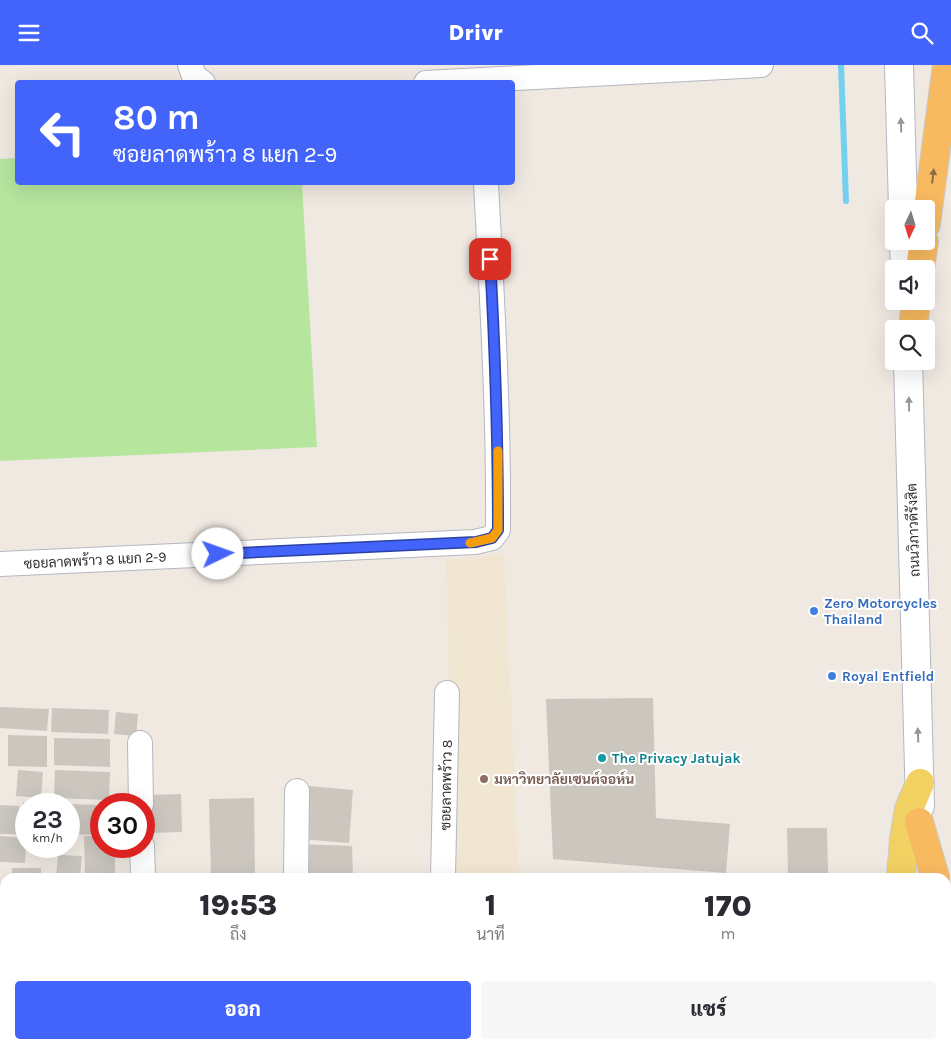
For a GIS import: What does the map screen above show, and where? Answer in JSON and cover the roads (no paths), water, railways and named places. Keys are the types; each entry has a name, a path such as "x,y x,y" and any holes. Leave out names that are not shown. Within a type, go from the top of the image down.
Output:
{"highway":[{"path":"949,65 951,93"},
{"path":"929,200 949,65"},
{"path":"919,822 934,873"}],"main road":[{"path":"899,65 903,200"},
{"name":"ถนนวิภาวดีรังสิต","path":"908,370 920,783 919,822 924,873"},
{"path":"901,873 909,809 920,783"}],"street":[{"path":"190,65 194,76 199,80"},
{"path":"449,80 480,76 760,65"},
{"name":"ซอยลาดพร้าว 8 แยก 2-9","path":"0,564 476,542 492,538 498,530 497,392 486,185"},
{"name":"ซอยลาดพร้าว 8","path":"444,873 447,693"},
{"path":"140,743 141,793"},
{"path":"296,873 297,791"},
{"path":"142,858 143,873"}],"waterway":[{"path":"841,65 846,201"}],"place":[{"name":"Zero Motorcycles Thailand","path":"814,611"},
{"name":"Royal Entfield","path":"832,676"},
{"name":"The Privacy Jatujak","path":"602,758"},
{"name":"มหาวิทยาลัยเซนต์จอห์น","path":"484,779"}]}
